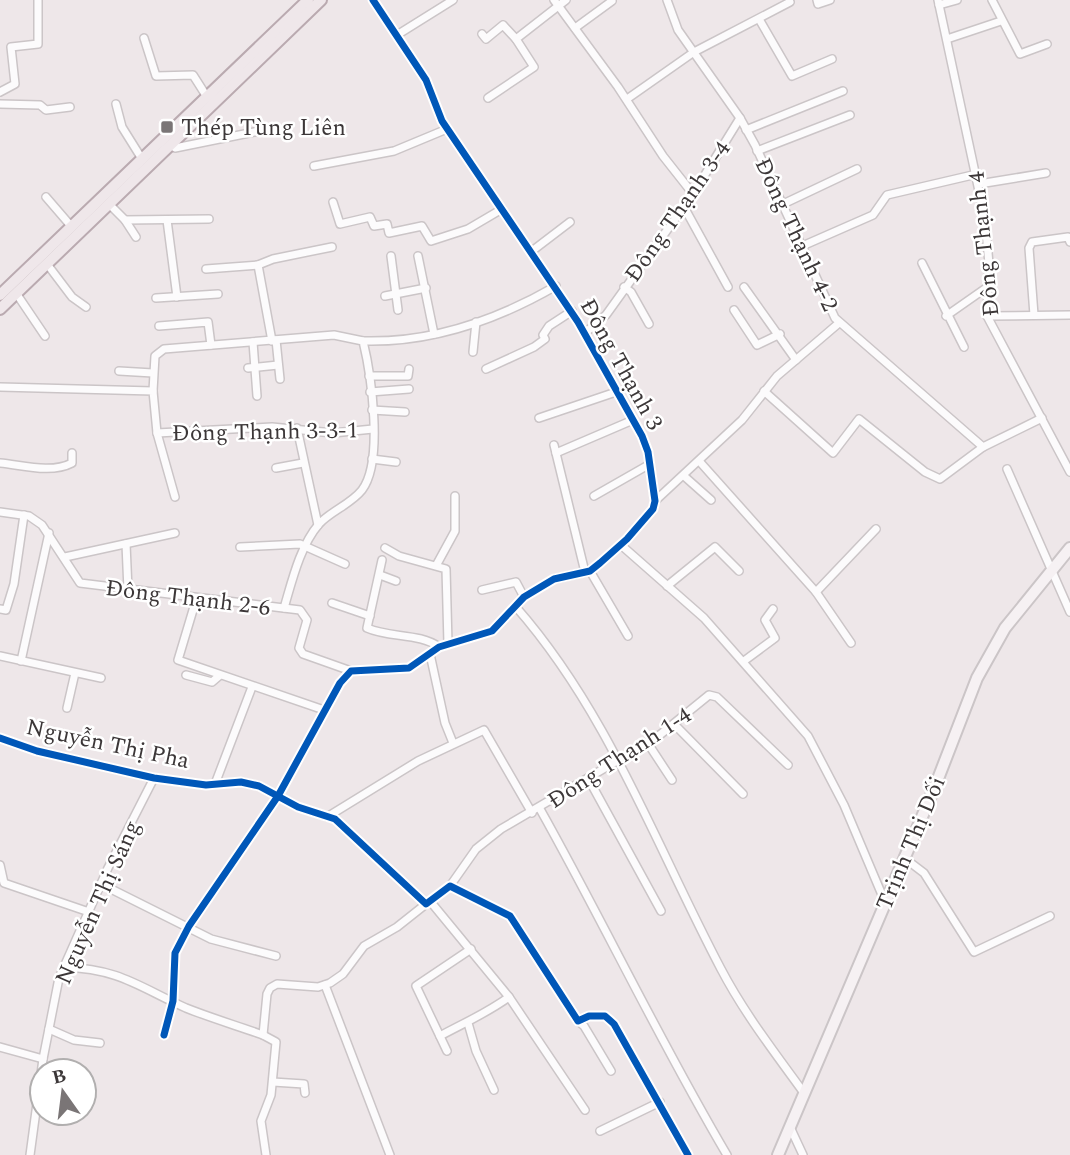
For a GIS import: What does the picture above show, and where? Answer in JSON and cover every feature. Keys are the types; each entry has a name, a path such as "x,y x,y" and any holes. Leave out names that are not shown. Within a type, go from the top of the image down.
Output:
{"main road":[{"path":"0,295 308,0"},
{"path":"0,309 321,0"},
{"name":"Trịnh Thị Dối","path":"778,1155 991,649 1070,548"}],"street":[{"path":"0,92 15,84 12,47 38,44 38,0"},
{"name":"Đông Thạnh 3","path":"373,0 426,80 447,129 556,286 585,333 648,452 655,501"},
{"path":"397,35 453,0"},
{"path":"516,39 556,3 566,0"},
{"name":"Đông Thạnh 4-2","path":"667,0 678,30 740,118 839,323 983,447"},
{"path":"817,0 818,4 830,0"},
{"path":"939,3 957,0"},
{"path":"992,0 1020,54 1047,44"},
{"path":"575,28 612,1"},
{"path":"627,99 694,52 790,2"},
{"path":"556,3 627,99 663,156 693,194"},
{"name":"Đông Thạnh 4","path":"939,3 979,184 989,264 986,316 1070,472"},
{"path":"759,19 792,76 832,59"},
{"path":"947,39 1001,21"},
{"path":"482,34 485,39 503,25 516,39 534,67 488,98"},
{"path":"144,38 156,76 192,75 207,97"},
{"path":"746,130 843,91"},
{"path":"0,104 40,105 46,110 70,107"},
{"path":"116,104 121,127 142,159"},
{"path":"757,151 850,115"},
{"name":"Đông Thạnh 3-4","path":"585,333 606,315 693,194 740,118"},
{"path":"172,145 175,148 269,129"},
{"path":"314,166 394,150 447,129"},
{"path":"781,205 858,169"},
{"path":"979,184 1046,173"},
{"path":"800,247 873,215 887,195 977,174"},
{"path":"46,197 71,226"},
{"path":"333,202 340,225 370,218 374,226 387,225 389,233 422,226 431,241 468,229 502,209"},
{"path":"109,204 125,220 136,237"},
{"path":"684,206 728,287"},
{"path":"125,220 209,219"},
{"path":"167,220 177,297"},
{"path":"532,251 570,222"},
{"path":"1034,315 1029,248 1032,242 1068,237 1070,242"},
{"path":"206,269 258,265 273,259 331,247"},
{"path":"391,256 398,310"},
{"path":"418,256 434,334"},
{"path":"922,263 946,316 964,347"},
{"path":"47,264 72,297 86,307"},
{"path":"258,265 280,379"},
{"path":"175,496 158,433 153,391 156,353 164,349 334,335 363,341 396,342 434,334 513,310 556,286"},
{"path":"624,287 631,292 649,324"},
{"path":"744,287 796,360"},
{"path":"385,296 426,288"},
{"path":"946,316 986,288"},
{"path":"16,293 45,336"},
{"path":"156,298 218,294"},
{"path":"734,310 757,345 780,334"},
{"path":"485,369 534,347 545,339 542,335 549,326 572,311"},
{"path":"986,316 1070,315"},
{"path":"159,326 208,321 211,345"},
{"path":"473,352 476,322"},
{"path":"164,1035 173,1001 175,953 189,926 278,796 324,710 351,671 409,668 439,647 492,631 524,597 554,579 587,572 621,545 653,509 655,501 700,462 742,420 764,391 796,360 839,323"},
{"name":"Đông Thạnh 2-6","path":"284,608 296,567 318,525 362,490 372,459 372,411 363,341"},
{"path":"253,342 251,368 257,396"},
{"path":"251,368 278,365"},
{"path":"369,376 408,376 409,369"},
{"path":"119,371 153,373"},
{"path":"0,387 153,391"},
{"path":"370,392 410,389"},
{"path":"764,391 833,453 859,419 896,451 925,472 940,479 983,447 1042,418"},
{"path":"539,418 616,392"},
{"path":"372,411 405,412"},
{"path":"628,636 587,572 555,449 633,420"},
{"path":"297,428 318,525"},
{"name":"Đông Thạnh 3-3-1","path":"158,433 297,428 333,433 373,429"},
{"path":"0,463 26,468 65,466 72,463 72,453"},
{"path":"372,459 396,462"},
{"path":"700,462 816,592 850,643"},
{"path":"276,468 303,463"},
{"path":"594,496 650,464"},
{"path":"1007,469 1070,612"},
{"path":"684,476 711,500"},
{"path":"437,564 455,530 455,496"},
{"name":"Đông Thạnh 2-6","path":"0,512 24,515 43,525 80,583 196,600 284,608 305,614 307,620 299,648 303,654 351,671"},
{"path":"0,609 6,610 14,584 24,515"},
{"path":"816,592 876,529"},
{"path":"21,661 49,533"},
{"path":"65,557 175,533"},
{"path":"126,544 128,590"},
{"path":"621,545 744,661 816,747 859,837 884,902"},
{"path":"240,547 307,546 345,565"},
{"path":"667,586 715,547 739,571"},
{"path":"385,548 399,556 437,564 446,569 449,644"},
{"path":"382,560 367,628 381,635 432,642 439,647"},
{"path":"380,575 396,581"},
{"path":"482,590 516,582 524,597"},
{"path":"196,600 178,660 324,710"},
{"path":"332,603 370,616"},
{"path":"516,607 544,639 589,704 721,969 761,1034 804,1093"},
{"path":"744,661 775,638 765,620 774,609"},
{"path":"430,654 445,723 453,743"},
{"path":"0,656 102,678"},
{"path":"67,708 75,673"},
{"path":"186,675 212,682 219,676"},
{"path":"215,784 252,687"},
{"name":"Đông Thạnh 1-4","path":"450,886 476,849 501,829 540,809 647,742 709,695 717,697 788,765"},
{"path":"674,724 743,794"},
{"path":"327,817 361,793 453,743 484,730 531,813"},
{"name":"Nguyễn Thị Pha","path":"0,738 37,751 155,778 215,784 241,782 335,819 428,903 471,949 509,997 585,1110"},
{"path":"647,742 672,780"},
{"name":"Nguyễn Thị Sáng","path":"43,1057 64,967 101,884 155,778"},
{"path":"589,778 661,911"},
{"path":"540,809 601,918 692,1096 727,1155"},
{"path":"903,857 923,873 974,952 1049,916"},
{"path":"0,865 4,883 89,912"},
{"path":"101,884 211,939 276,956"},
{"path":"263,1035 270,988 277,984 325,985 343,974 364,946 397,927 450,886 510,916 611,1071"},
{"path":"447,1051 416,986 471,949"},
{"path":"64,967 111,972 144,984 173,1001 276,1042 273,1082 261,1121 266,1155"},
{"path":"325,985 378,1117 390,1155"},
{"path":"440,1036 456,1025 468,1023 509,997"},
{"path":"578,1021 589,1016 605,1016 614,1024 688,1155"},
{"path":"468,1023 476,1051 494,1090"},
{"path":"49,1029 74,1040 100,1043"},
{"path":"0,1047 36,1057"},
{"path":"273,1082 304,1084 305,1093"},
{"path":"600,1131 660,1102"},
{"name":"Nguyễn Thị Sáng","path":"30,1155 34,1127"},
{"path":"790,1127 803,1155"}],"cycle path":[{"path":"164,1035 173,1001 175,953 189,926 278,796 340,683 351,671 409,668 439,647 492,631 524,597 554,579 590,571 627,539 653,509 655,501 648,452 642,436 578,322 442,121 426,80 373,0"},
{"path":"0,738 37,751 154,778 206,785 241,782 259,786 298,807 335,819 426,904 450,886 510,916 578,1021 589,1016 605,1016 614,1024 688,1155"}],"place":[{"name":"Thép Tùng Liên","path":"167,127"}]}
